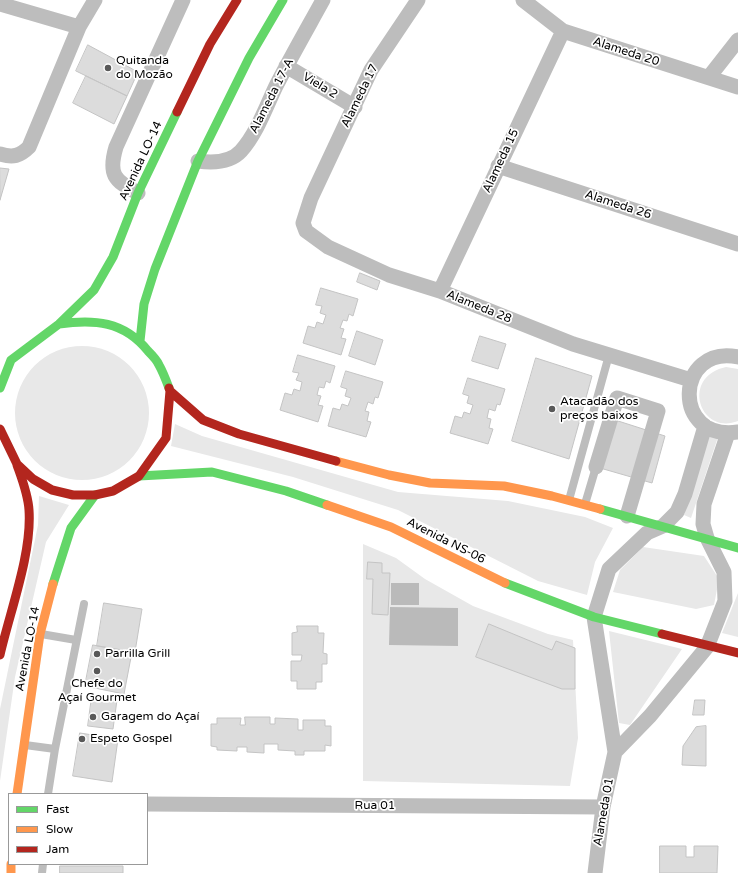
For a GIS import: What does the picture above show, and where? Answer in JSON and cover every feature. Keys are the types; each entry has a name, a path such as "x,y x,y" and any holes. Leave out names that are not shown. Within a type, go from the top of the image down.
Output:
{"street":[{"path":"0,154 16,156 23,153 29,147 79,27 95,0"},
{"path":"138,193 124,186 115,176 112,162 116,147 183,0"},
{"name":"Avenida LO-14","path":"11,360 59,324 94,290 113,257 138,193 210,44 237,0"},
{"path":"140,341 144,304 155,268 198,161 249,58 283,0"},
{"name":"Alameda 17-A","path":"198,161 212,163 232,157 241,151 250,138 286,66 323,0"},
{"name":"Alameda 17","path":"311,198 355,107 371,70 418,0"},
{"name":"Alameda 20","path":"523,0 563,31 642,57 709,76 738,87"},
{"path":"0,4 79,27"},
{"name":"Alameda 15","path":"440,291 563,31"},
{"path":"709,76 738,40"},
{"name":"Viela 2","path":"286,66 355,107"},
{"name":"Alameda 26","path":"498,166 738,244"},
{"name":"Alameda 28","path":"311,198 303,223 306,231 328,247 389,275 440,291 573,344 691,380"},
{"path":"59,324 80,321 101,322 122,329 140,341 159,364 170,391 203,420 239,434 389,475 430,483 504,486 627,516 738,548"},
{"path":"615,752 650,716 707,646 725,600 726,586 724,572 707,538 703,524 704,504 733,432 716,431 705,426 691,409 689,398 691,380 699,367 708,360 719,356 738,357"},
{"path":"0,359 11,360 3,377 0,388"},
{"path":"0,432 17,464 33,479 52,490 73,495 95,495 113,491 139,476 166,438 170,391"},
{"path":"596,467 617,398 658,411 627,516"},
{"path":"615,752 594,617 609,569 647,533 663,526 677,512 685,494 705,426"},
{"name":"Avenida LO-14","path":"0,655 3,621 20,570 29,514 26,490 17,464"},
{"name":"Avenida NS-06","path":"139,476 212,472 286,491 391,527 517,589 594,617 738,653"},
{"name":"Avenida LO-14","path":"16,793 40,634 61,556 71,528 95,495"},
{"name":"Alameda 01","path":"595,873 603,807 615,752"},
{"name":"Rua 01","path":"148,804 603,807"}],"lane":[{"path":"569,501 609,355"},
{"path":"585,505 596,467"},
{"path":"48,793 54,749 84,604"},
{"path":"40,634 76,640"},
{"path":"24,744 54,749"}],"shaded area":[{"path":"89,346 114,354 125,361 134,370 144,387 148,400 148,426 144,439 134,456 125,465 108,475 95,479 75,480 50,472 39,465 30,456 20,439 16,426 15,406 23,381 30,370 39,361 56,351 69,347"},
{"path":"726,367 738,369 738,421 725,423 714,420 705,413 700,403 700,392 703,382 712,373"},
{"path":"175,424 202,436 398,492 508,501 585,517 613,528 595,562 587,595 538,581 398,510 293,477 171,446"},
{"path":"708,434 718,437 691,518 684,515"},
{"path":"39,496 69,505 46,542 15,677 0,781 0,709 38,525"},
{"path":"363,544 396,558 425,579 473,606 548,634 573,640 578,738 570,786 363,781"},
{"path":"643,547 704,556 719,579 714,605 696,609 613,592 620,570"},
{"path":"391,583 419,583 419,605 391,605"},
{"path":"738,593 738,637 722,633"},
{"path":"390,607 458,608 458,646 389,645"},
{"path":"609,631 682,649 630,725 619,723"}],"building":[{"path":"88,45 138,72 127,96 76,71"},
{"path":"86,76 127,96 114,124 73,103"},
{"path":"0,168 9,169 0,200"},
{"path":"360,273 380,281 377,290 357,282"},
{"path":"321,288 358,299 353,316 349,314 347,321 343,320 340,328 344,329 341,338 346,339 341,355 303,343 308,326 315,328 317,322 323,324 326,315 320,313 322,306 316,305"},
{"path":"357,331 383,340 375,365 349,356"},
{"path":"480,336 506,344 498,369 472,361"},
{"path":"298,355 335,366 330,383 326,381 324,388 319,387 317,395 321,396 318,405 323,406 318,422 280,410 285,393 292,395 294,389 300,391 302,382 296,380 299,373 293,372"},
{"name":"Atacadão dos preços baixos","path":"536,358 592,376 569,459 512,441"},
{"path":"346,371 383,382 378,398 375,397 373,404 368,402 365,411 369,412 367,421 371,422 366,437 328,426 333,408 340,410 342,404 348,406 351,398 345,396 347,389 341,387"},
{"path":"468,378 505,389 500,405 497,404 495,411 489,409 487,418 491,419 489,428 493,429 488,444 450,433 455,416 462,418 464,412 470,414 473,405 467,403 469,396 463,394"},
{"path":"615,420 665,436 652,483 600,468"},
{"path":"368,562 382,563 382,573 390,573 388,615 372,614 373,579 367,579"},
{"path":"104,603 142,609 135,652 97,646"},
{"path":"489,624 552,650 556,641 575,648 575,689 562,689 476,657"},
{"path":"297,626 318,626 318,633 324,633 323,653 327,654 327,664 322,664 322,682 316,682 316,689 297,689 297,681 291,681 291,661 301,661 302,655 292,655 292,633 297,632"},
{"path":"93,645 132,652 124,694 85,686"},
{"path":"92,696 117,700 113,729 88,726"},
{"path":"695,700 705,700 704,715 693,715"},
{"path":"245,717 270,717 270,724 275,724 275,718 298,719 298,730 303,730 303,720 325,720 325,726 331,726 331,746 325,745 325,751 304,751 304,755 295,755 295,751 278,750 278,744 264,744 264,753 247,752 247,747 237,747 237,751 217,750 217,747 211,746 211,724 217,724 217,718 241,718 240,725 245,725"},
{"path":"706,726 706,766 682,765 683,746 696,727"},
{"path":"80,733 118,739 112,782 73,776"},
{"path":"660,846 686,846 686,857 694,857 694,846 718,846 717,873 660,873"},
{"path":"60,866 123,866 123,873 60,873"}],"traffic: fast":[{"path":"140,341 144,304 155,269 198,161 249,58 283,0"},
{"path":"0,388 11,360 59,324 94,290 113,257 138,193 177,112"},
{"path":"59,324 72,322 96,322 108,324 129,333 156,359 169,388"},
{"path":"139,476 212,472 286,491 327,505"},
{"path":"53,584 71,528 95,495"},
{"path":"600,509 738,548"},
{"path":"505,583 594,617 662,634"}],"traffic: slow":[{"path":"336,461 389,475 430,483 504,486 552,496 600,509"},
{"path":"327,505 391,527 505,583"},
{"path":"17,793 40,634 53,584"},
{"path":"11,865 11,873"}],"traffic: jam":[{"path":"177,112 210,44 237,0"},
{"path":"0,429 17,464 33,479 52,490 73,495 95,495 113,491 139,476 166,438 169,388"},
{"path":"170,391 203,420 239,434 336,461"},
{"path":"0,655 24,564 29,527 27,498 17,465"},
{"path":"662,634 738,653"}],"place":[{"name":"Quitanda do Mozão","path":"108,68"},
{"name":"Atacadão dos preços baixos","path":"552,409"},
{"name":"Parrilla Grill","path":"97,654"},
{"name":"Chefe do Açaí Gourmet","path":"97,671"},
{"name":"Garagem do Açaí","path":"93,717"},
{"name":"Espeto Gospel","path":"82,739"}]}
